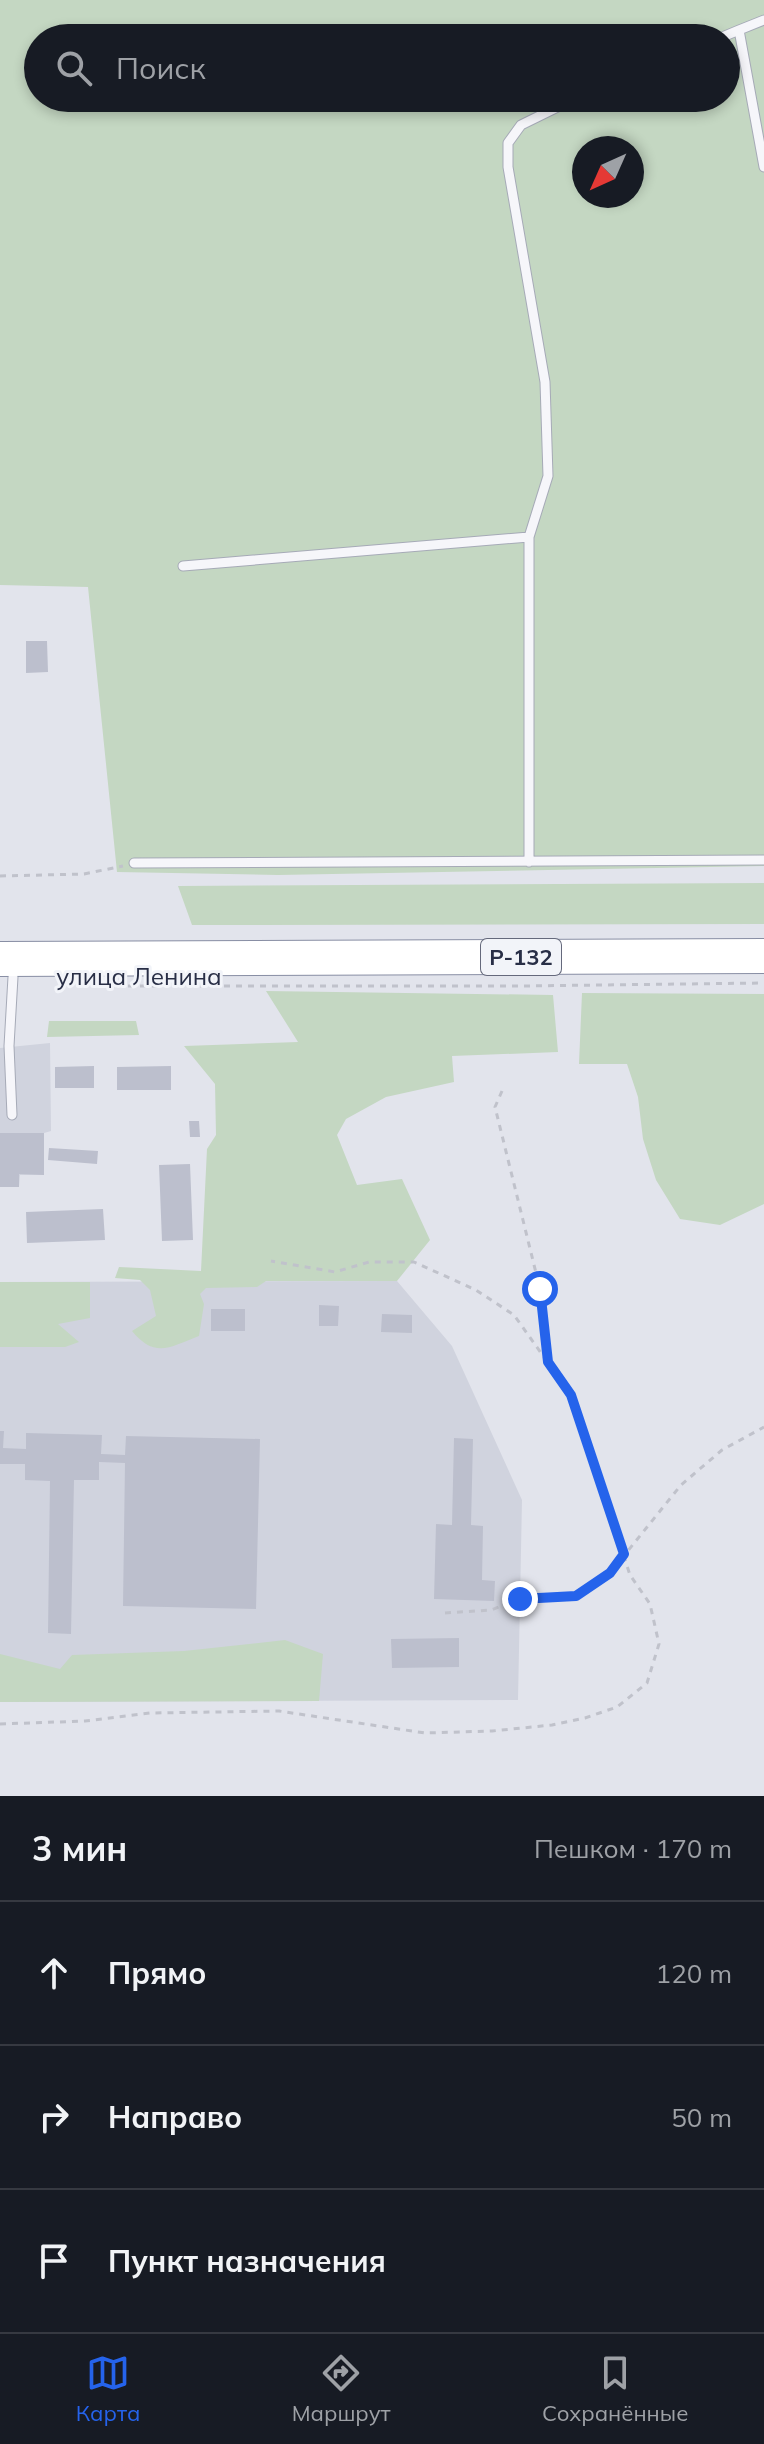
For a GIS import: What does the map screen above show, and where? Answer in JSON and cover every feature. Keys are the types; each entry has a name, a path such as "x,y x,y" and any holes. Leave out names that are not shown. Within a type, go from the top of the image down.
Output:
{"highway":[{"name":"Р-132","path":"278,967 764,956"},
{"name":"Р-132","path":"278,967 764,975"},
{"name":"улица Ленина","path":"4,971 278,967"}],"lane":[{"path":"740,30 764,20"},
{"path":"740,35 764,167"},
{"path":"529,862 529,537 548,476 545,382 508,167 508,143 521,125 547,112"},
{"path":"183,566 529,537"},
{"path":"134,863 764,860"},
{"path":"4,971 12,1115"}],"path":[{"path":"0,876 84,874 134,863"},
{"path":"104,986 764,983"},
{"path":"502,1091 495,1107 540,1289 548,1362"},
{"path":"0,1724 85,1721 150,1713 279,1711 425,1733 492,1731 585,1718 617,1707 647,1683 659,1644 650,1604 630,1575 571,1395 514,1315 476,1290 414,1262 369,1262 335,1272 271,1261"},
{"path":"445,1613 491,1610 520,1599 576,1596 610,1573 681,1485 722,1450 764,1427"}],"shaded area":[{"path":"50,1043 51,1131 44,1133 44,1175 20,1175 19,1187 0,1187 0,1048"},
{"path":"397,1281 452,1346 522,1500 518,1700 0,1702 0,1282"}],"green space":[{"path":"0,0 764,0 764,866 278,875 117,872 88,587 0,585"},
{"path":"764,883 764,924 192,925 178,886"},
{"path":"266,991 553,995 558,1052 452,1056 454,1082 386,1097 346,1119 337,1135 357,1185 402,1179 430,1240 397,1281 266,1281 257,1287 206,1288 200,1294 204,1304 199,1336 171,1347 156,1348 140,1340 132,1331 156,1316 150,1290 140,1280 115,1278 119,1267 201,1271 207,1149 216,1135 215,1084 184,1046 298,1042"},
{"path":"582,993 764,994 764,1204 720,1225 680,1219 656,1180 643,1139 638,1097 627,1064 579,1064"},
{"path":"49,1021 136,1021 139,1035 47,1037"},
{"path":"0,1282 90,1282 90,1318 58,1324 79,1342 65,1347 0,1347"},
{"path":"285,1640 323,1654 319,1701 0,1702 0,1654 60,1669 72,1655 184,1651"}],"building":[{"path":"26,641 47,641 48,672 26,673"},
{"path":"94,1066 94,1088 55,1088 55,1067"},
{"path":"171,1066 171,1090 117,1090 117,1067"},
{"path":"189,1121 199,1121 200,1137 190,1137"},
{"path":"0,1133 44,1133 44,1175 19,1174 19,1187 0,1187"},
{"path":"49,1148 98,1151 97,1164 48,1160"},
{"path":"190,1164 193,1240 162,1241 159,1165"},
{"path":"103,1209 105,1240 27,1243 26,1212"},
{"path":"319,1305 339,1306 338,1326 319,1326"},
{"path":"211,1309 245,1309 245,1331 211,1331"},
{"path":"382,1314 412,1315 412,1333 381,1332"},
{"path":"0,1431 4,1431 3,1448 26,1449 26,1433 102,1435 101,1454 125,1455 126,1436 260,1439 256,1609 123,1606 125,1463 99,1462 99,1480 74,1480 71,1634 48,1633 50,1481 25,1480 25,1464 0,1464"},
{"path":"454,1438 473,1439 471,1525 483,1526 482,1580 495,1581 494,1601 434,1599 436,1524 452,1525"},
{"path":"459,1638 459,1667 392,1668 391,1639"}],"route":[{"path":"520,1599 576,1596 610,1573 624,1554 571,1395 548,1362 540,1289"}]}
